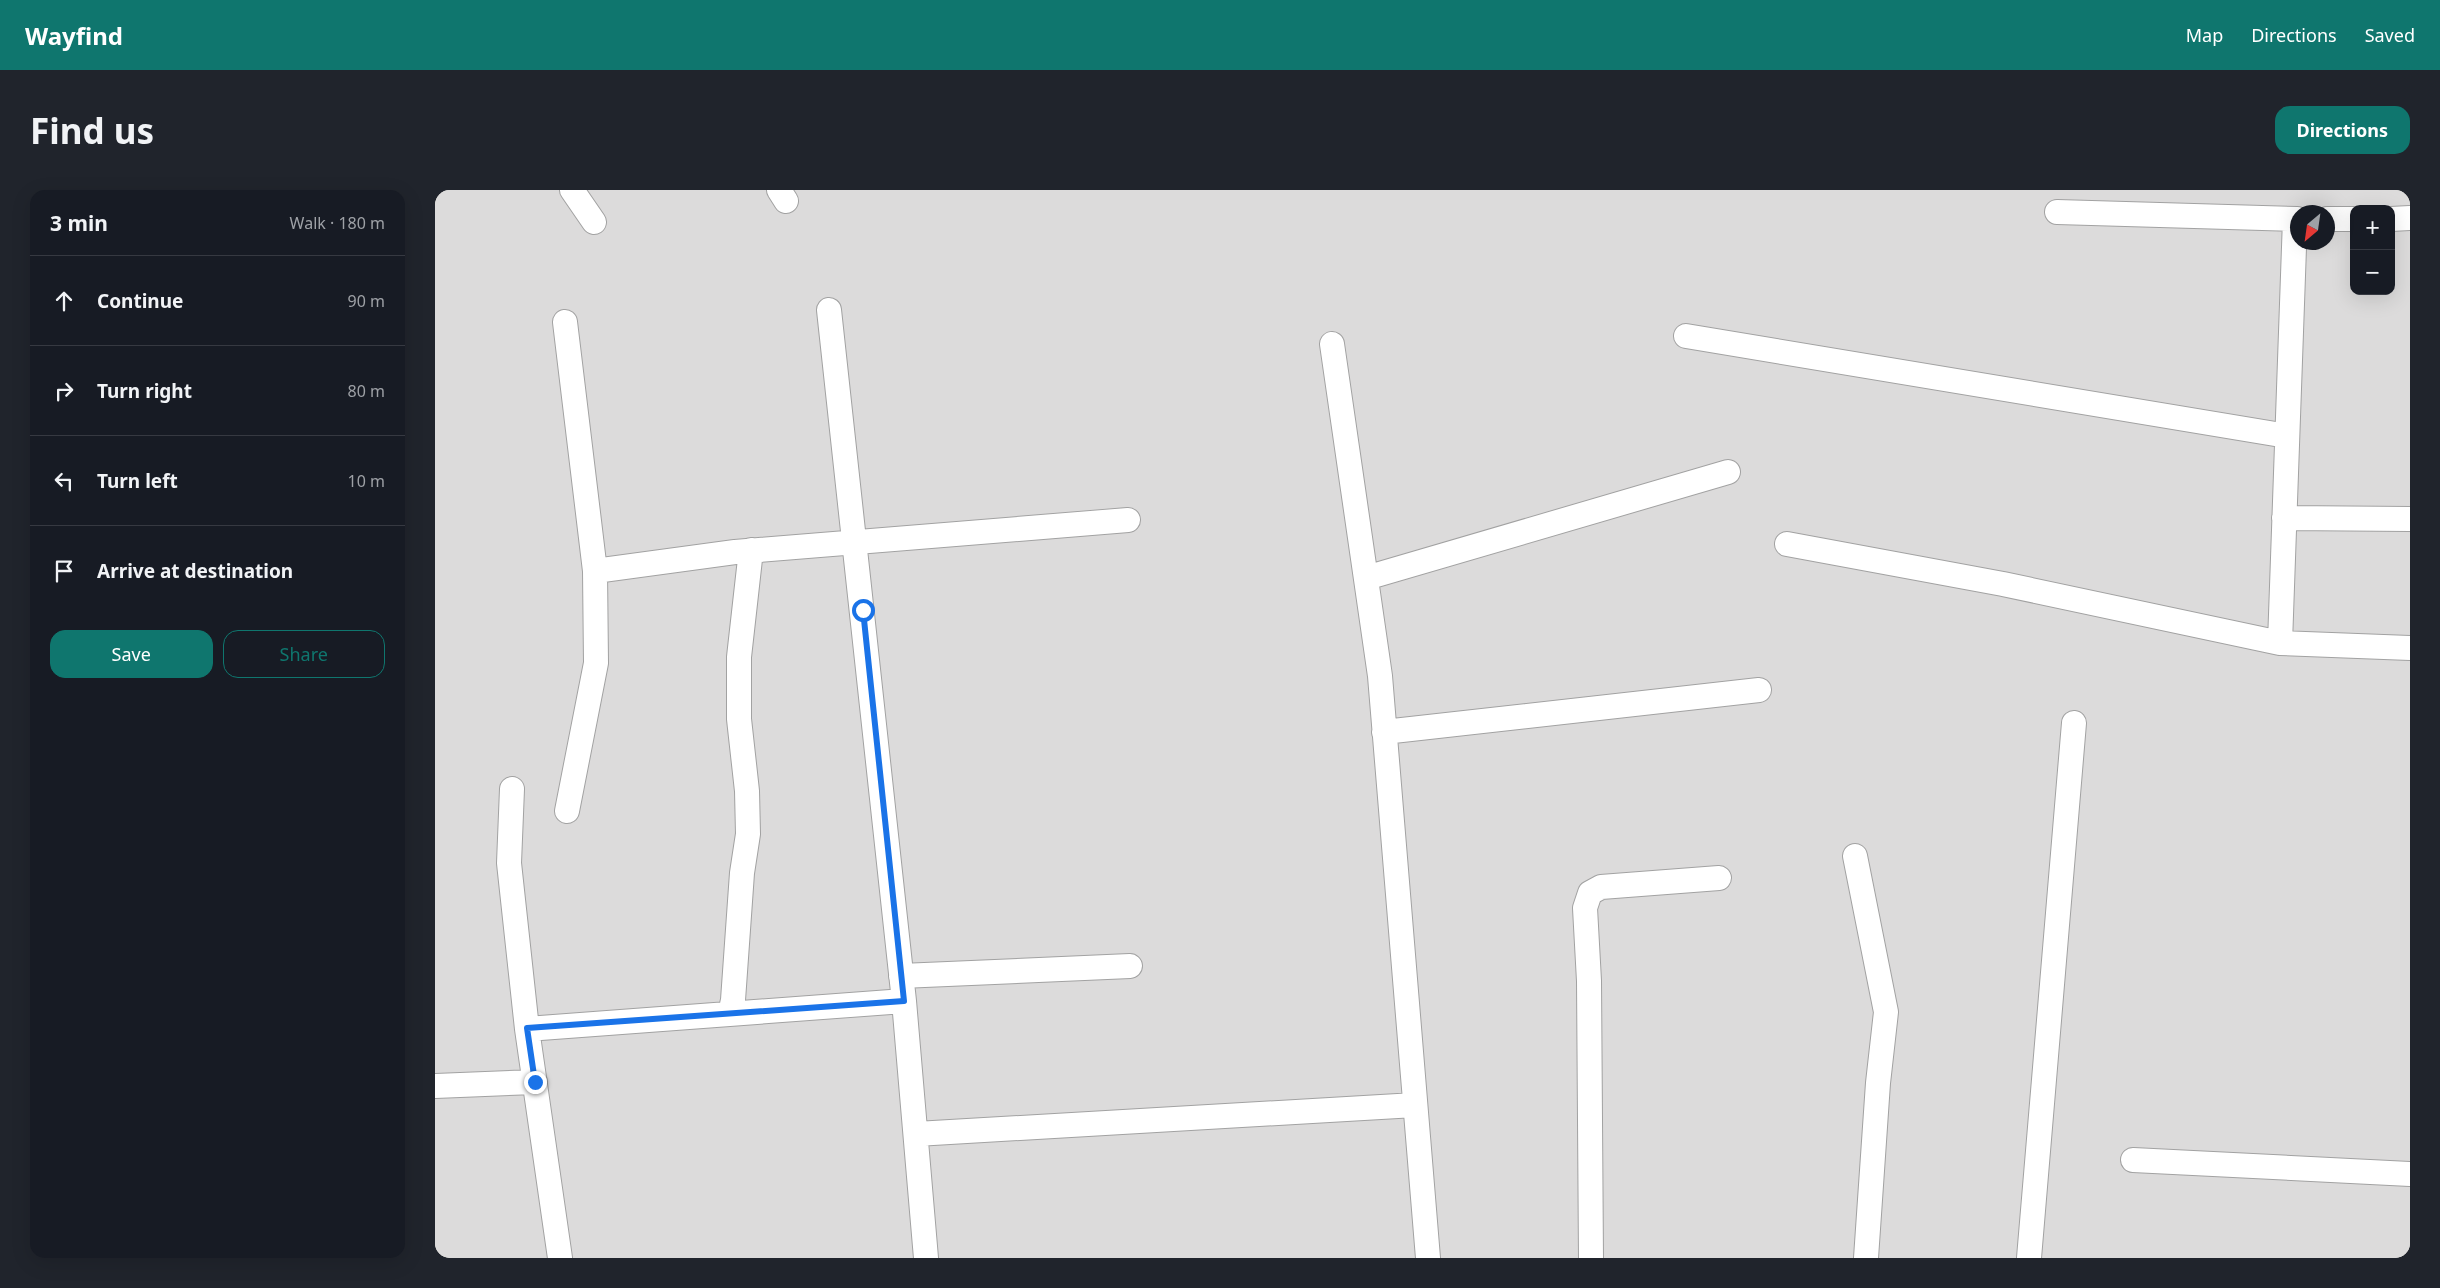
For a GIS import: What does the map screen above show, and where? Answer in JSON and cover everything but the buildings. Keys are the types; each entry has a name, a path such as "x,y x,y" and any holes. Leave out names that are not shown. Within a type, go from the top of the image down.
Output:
{"street":[{"path":"572,190 594,222"},
{"path":"2057,212 2290,219"},
{"path":"2395,218 2410,218"},
{"path":"2335,219 2350,219"},
{"path":"2280,644 2295,250"},
{"path":"829,310 904,1001 926,1258"},
{"path":"565,322 595,571 596,663 567,811"},
{"path":"1686,336 2287,436"},
{"path":"1332,344 1380,676 1428,1258"},
{"path":"1366,578 1728,472"},
{"path":"2284,518 2410,519"},
{"path":"595,571 751,550 1128,520"},
{"path":"1787,544 2003,584 2280,644 2410,648"},
{"path":"730,1014 733,1000 748,834 747,792 739,719 739,657 751,550"},
{"path":"1384,732 1759,690"},
{"path":"2029,1258 2074,723"},
{"path":"512,789 509,863 527,1028 560,1258"},
{"path":"1855,856 1886,1012 1878,1083 1866,1258"},
{"path":"1591,1258 1589,981 1585,908 1590,893 1601,887 1719,878"},
{"path":"901,976 1130,966"},
{"path":"527,1028 904,1001"},
{"path":"435,1086 535,1082"},
{"path":"916,1134 1415,1105"},
{"path":"2133,1160 2410,1174"}],"shaded area":[{"path":"435,190 2410,190 2410,1258 435,1258"}],"route":[{"path":"535,1082 527,1028 904,1001 863,610"}]}
